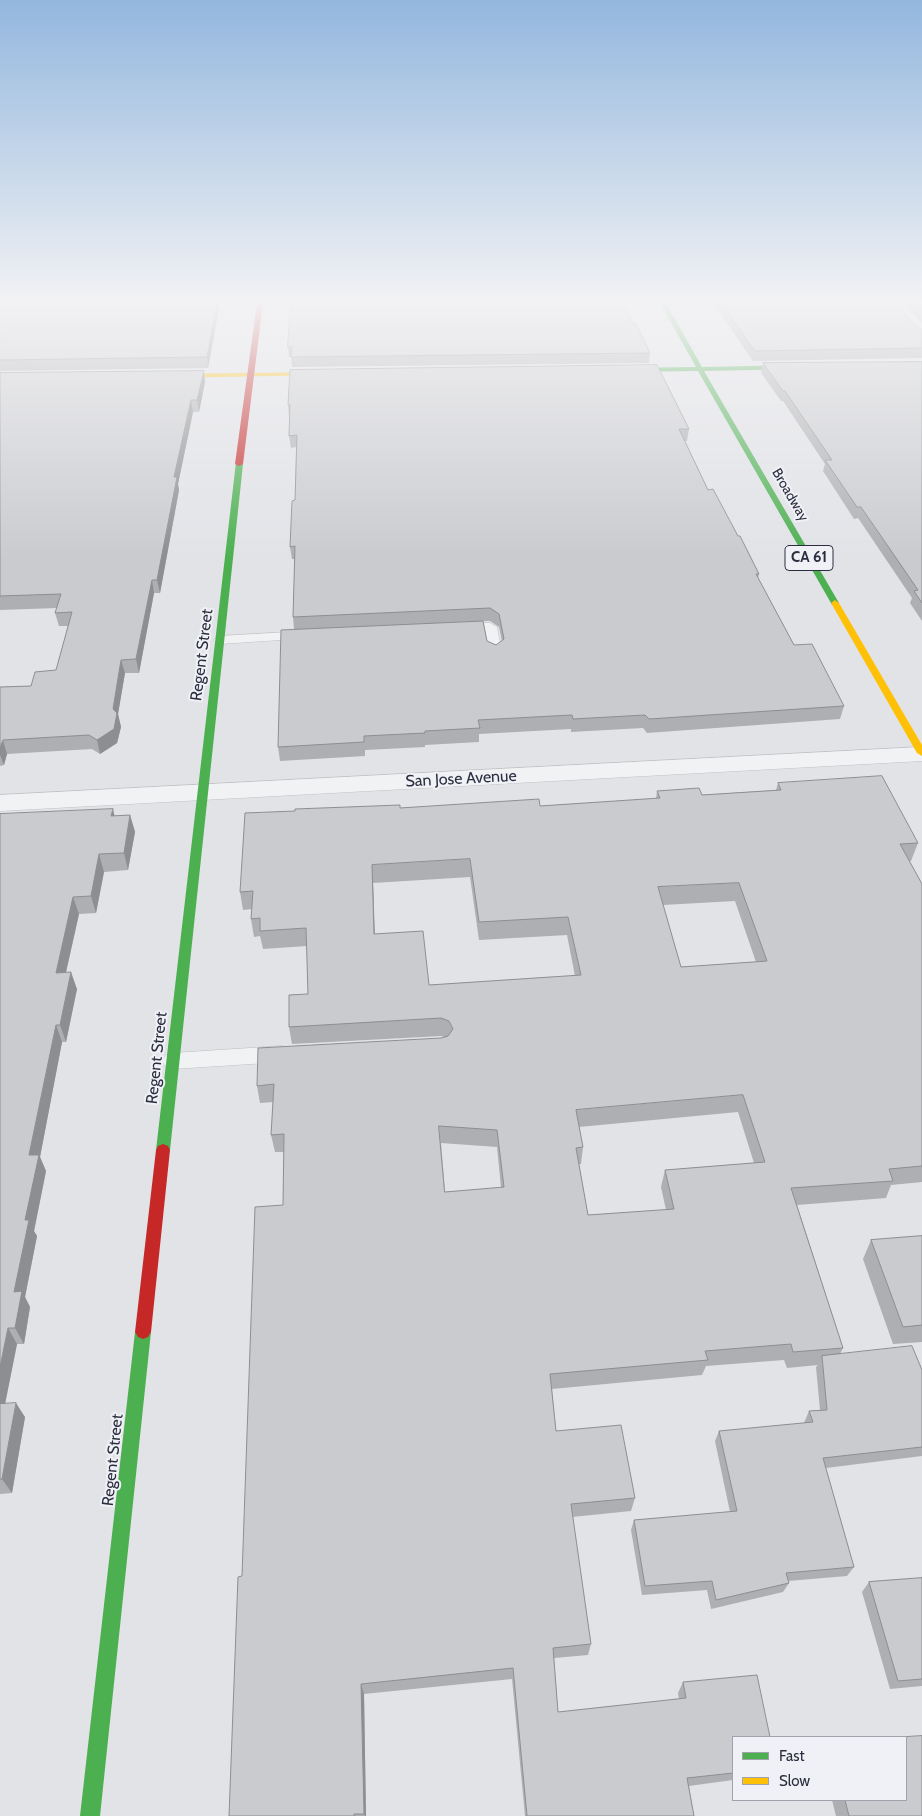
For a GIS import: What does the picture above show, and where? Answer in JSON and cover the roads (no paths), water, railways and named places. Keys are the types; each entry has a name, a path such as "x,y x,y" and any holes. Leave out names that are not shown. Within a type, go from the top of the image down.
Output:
{"street":[{"name":"Regent Street","path":"90,1816 202,793 249,388"},
{"name":"Broadway","path":"711,388 922,754"},
{"name":"San Jose Avenue","path":"0,803 922,754"}],"lane":[{"path":"442,629 490,627 495,653"},
{"path":"220,640 316,634"},
{"path":"173,1060 304,1053"}]}
